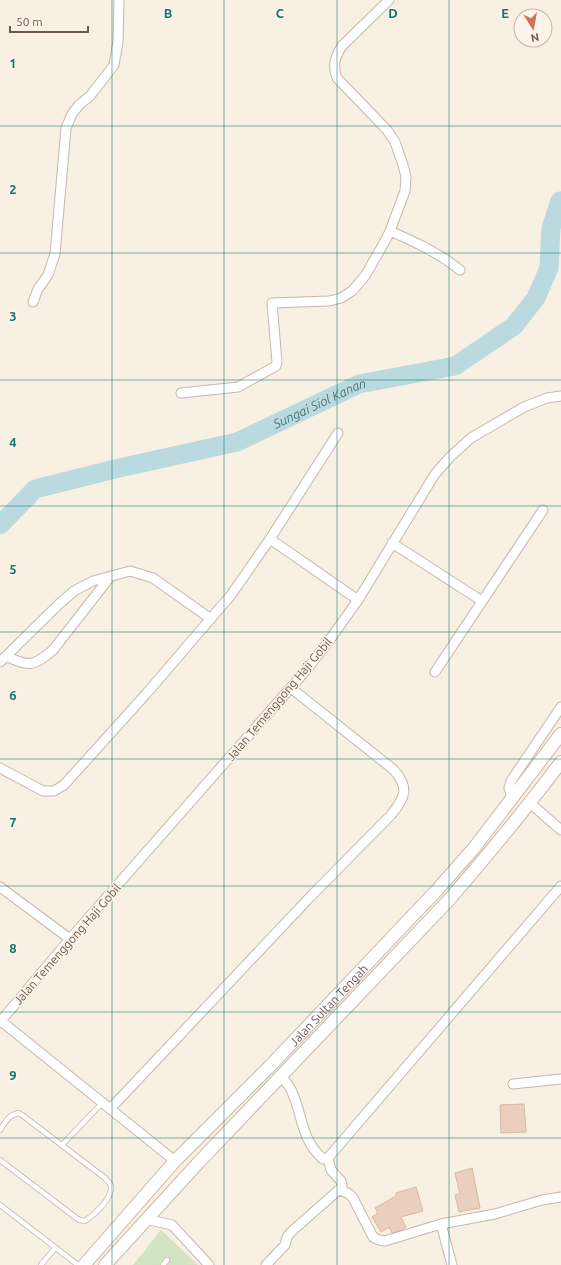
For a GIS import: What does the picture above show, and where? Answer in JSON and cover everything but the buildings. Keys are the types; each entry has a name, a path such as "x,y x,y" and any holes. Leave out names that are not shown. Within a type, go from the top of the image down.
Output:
{"main road":[{"name":"Jalan Sultan Tengah","path":"84,1265 175,1161 271,1065 437,890 474,848 561,734"},
{"name":"Jalan Sultan Tengah","path":"105,1265 146,1219 448,901 530,803 561,762"}],"street":[{"path":"33,302 38,289 48,275 55,254 66,128 72,114 79,105 90,96 114,65 118,42 119,0"},
{"path":"181,393 238,387 276,366 277,362 272,303 329,301 341,298 352,291 365,276 390,230 405,191 406,177 400,152 387,130 337,78 334,71 334,63 342,46 389,0"},
{"path":"390,230 441,256 460,270"},
{"name":"Jalan Temenggong Haji Gobil","path":"1,1021 70,939 290,688 331,638 358,600 435,474 450,457 471,438 524,407 547,398 561,396"},
{"path":"0,768 43,791 54,791 64,785 232,595 338,433"},
{"path":"435,672 543,510"},
{"path":"270,539 358,600"},
{"path":"392,543 482,601"},
{"path":"3,659 74,591 93,581 130,571 143,574 162,584 210,619"},
{"path":"3,659 29,664 44,657 52,650 110,577"},
{"path":"111,1108 311,896 391,815 403,797 404,787 401,779 394,770 290,688"},
{"path":"512,798 509,788 511,781 561,707"},
{"path":"530,803 561,830"},
{"path":"281,1076 292,1091 309,1143 317,1154 323,1159 328,1158 561,886"},
{"path":"0,887 70,939"},
{"path":"1,1021 175,1161"},
{"path":"513,1084 561,1079"},
{"path":"266,1265 285,1244 287,1237 291,1232 342,1187 341,1181 331,1170 328,1158"},
{"path":"339,1190 348,1193 353,1198 373,1237 385,1241 441,1224 495,1214 542,1200 561,1197"},
{"path":"146,1219 172,1226 208,1265"},
{"path":"441,1224 452,1265"}],"lane":[{"path":"62,1145 103,1102"},
{"path":"0,1130 6,1119 18,1113 31,1121 110,1184 111,1190 97,1212 86,1221 79,1220 0,1160"},
{"path":"0,1205 78,1265"},
{"path":"41,1265 55,1248"},
{"path":"163,1265 167,1260"}],"green space":[{"path":"161,1230 198,1265 133,1265"}],"waterway":[{"name":"Sungai Siol Kanan","path":"0,525 35,489 119,468 237,442 359,384 455,366 514,326 536,298 549,268 551,228 560,201"}]}
